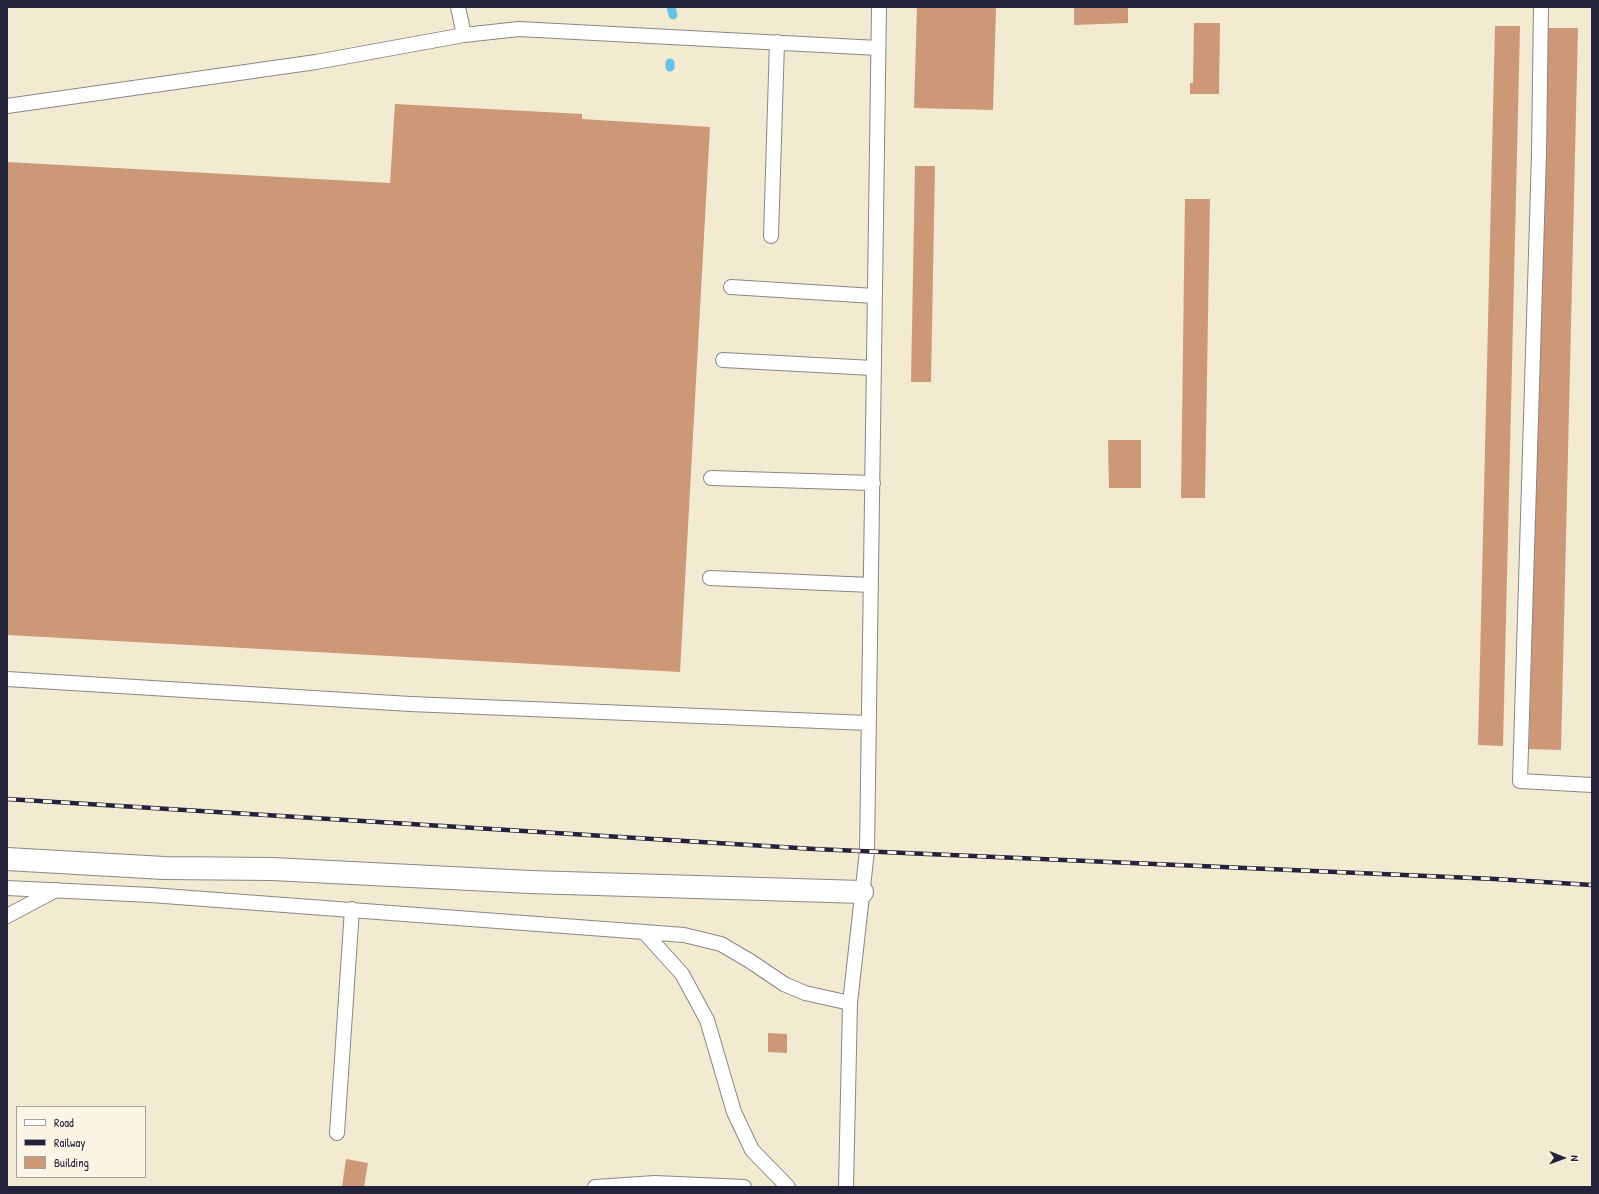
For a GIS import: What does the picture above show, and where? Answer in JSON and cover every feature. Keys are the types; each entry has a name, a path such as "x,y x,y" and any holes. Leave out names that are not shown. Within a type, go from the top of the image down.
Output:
{"street":[{"path":"7,859 164,868 272,869 530,882 862,892"}],"lane":[{"path":"458,7 464,35"},
{"path":"846,1187 850,1003 867,851 879,7"},
{"path":"1541,7 1539,162 1520,781 1592,785"},
{"path":"7,106 316,62 464,35 519,29 878,48"},
{"path":"771,236 777,42"},
{"path":"731,288 874,296"},
{"path":"723,360 873,368"},
{"path":"711,478 873,483"},
{"path":"710,578 871,585"},
{"path":"7,680 410,704 868,724"},
{"path":"7,888 159,895 684,935 721,944 784,984 805,993 850,1003"},
{"path":"7,916 56,890"},
{"path":"337,1133 352,910"},
{"path":"644,932 682,974 707,1020 734,1112 752,1150 788,1187"},
{"path":"595,1187 655,1183 744,1187"}],"building":[{"path":"917,7 996,7 993,110 914,108"},
{"path":"1074,7 1128,7 1128,23 1074,25"},
{"path":"1194,23 1220,23 1219,94 1190,94 1190,83 1193,83"},
{"path":"1495,26 1520,26 1503,746 1478,745"},
{"path":"1547,28 1578,28 1561,750 1529,749"},
{"path":"395,104 582,114 582,119 710,127 680,672 7,635 7,162 390,183"},
{"path":"915,166 935,166 931,382 911,382"},
{"path":"1185,199 1210,199 1205,498 1181,498"},
{"path":"1108,440 1141,440 1141,488 1109,488"},
{"path":"768,1033 787,1034 787,1053 768,1052"},
{"path":"346,1159 368,1163 364,1187 342,1187"}],"waterway":[{"path":"671,7 673,15"}],"railway":[{"path":"7,799 814,849 1495,879 1592,885"}]}
